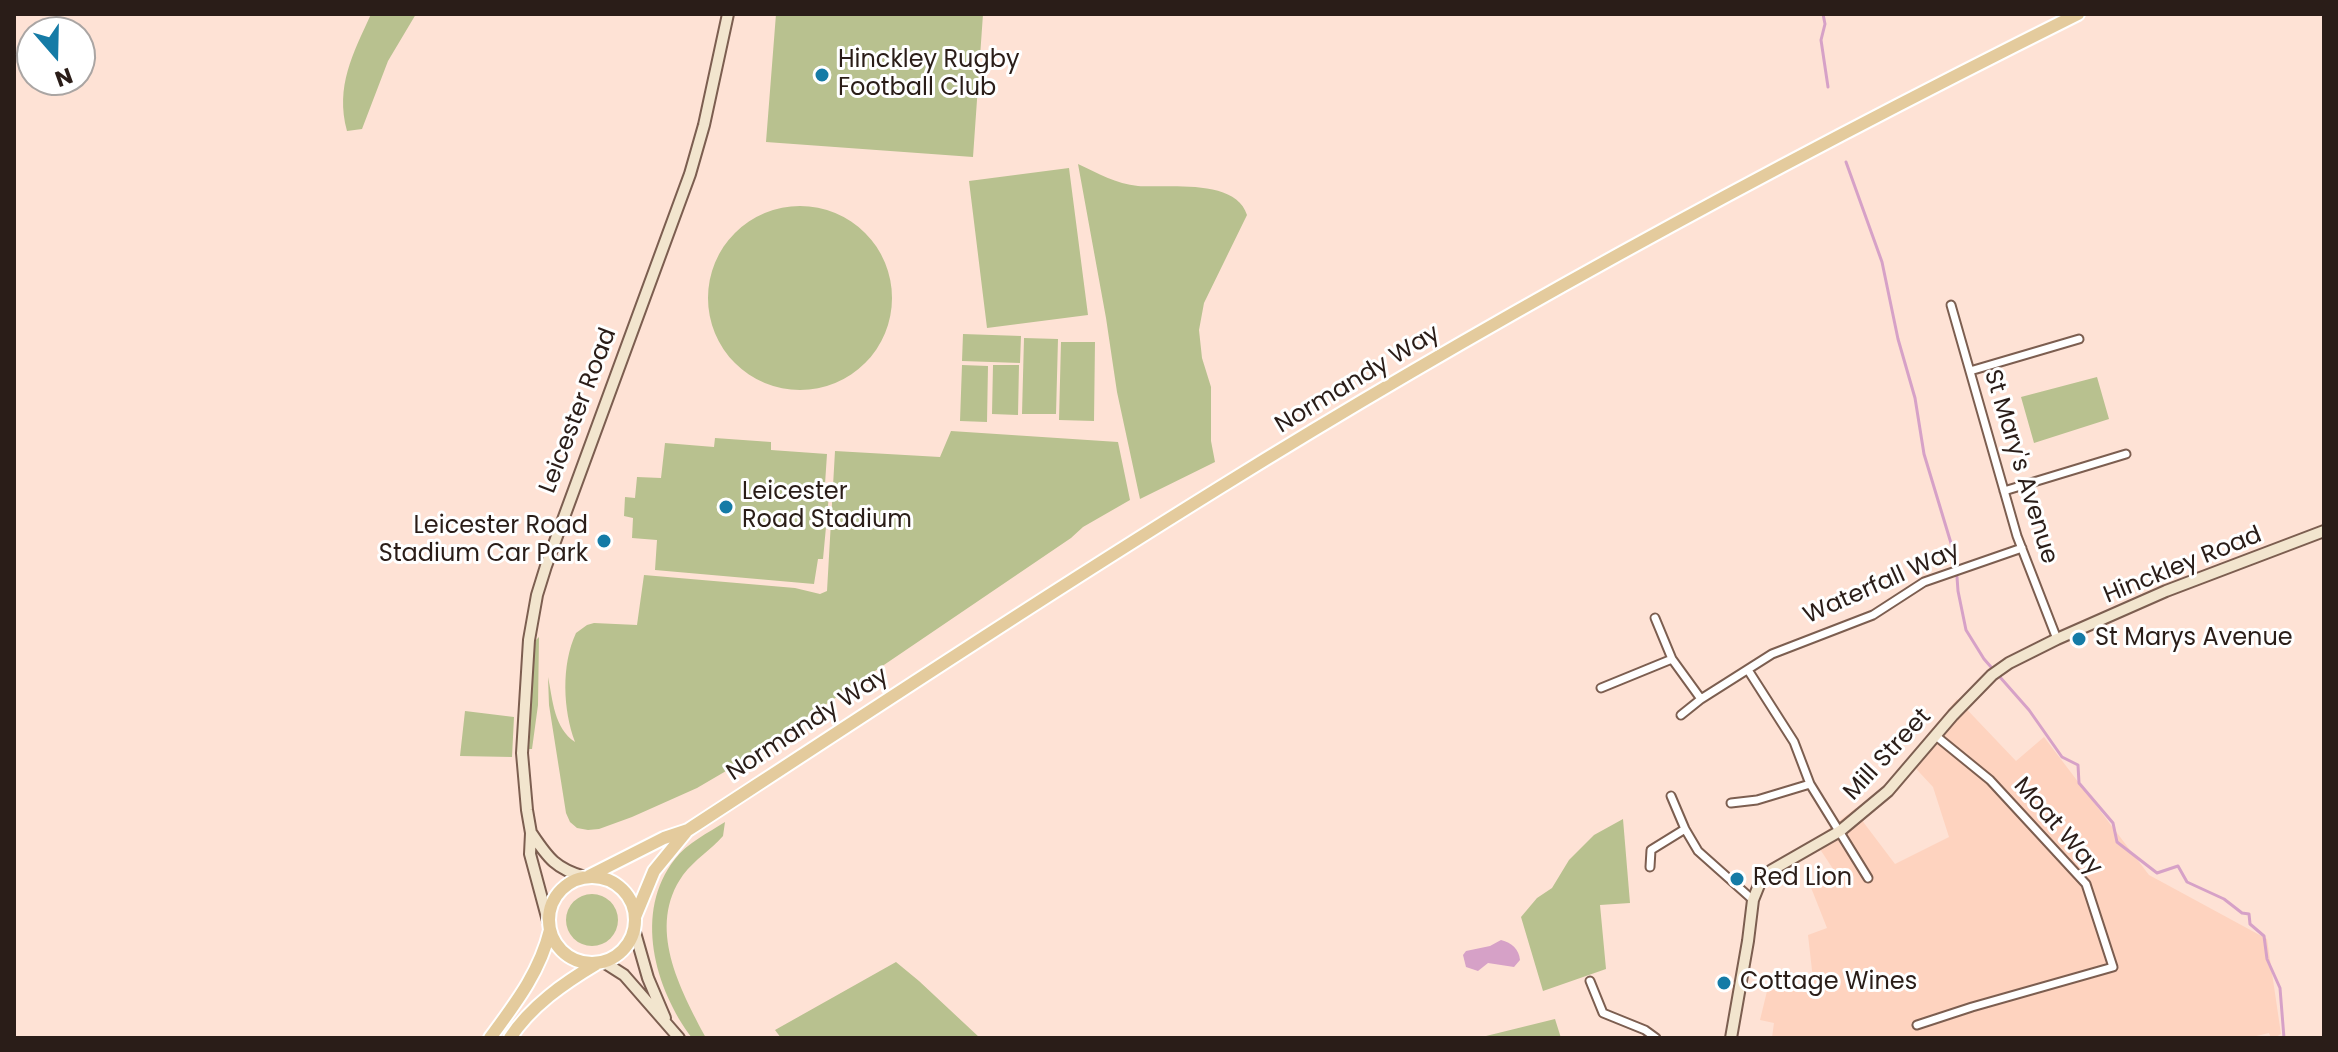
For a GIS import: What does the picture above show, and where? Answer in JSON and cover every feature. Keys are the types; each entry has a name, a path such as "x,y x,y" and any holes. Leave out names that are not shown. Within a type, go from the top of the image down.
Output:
{"main road":[{"name":"Normandy Way","path":"587,877 664,838 688,830 1220,487 1496,324 1837,136 2078,14"},
{"name":"Normandy Way","path":"634,923 654,871 688,830"},
{"path":"490,1038 527,987 545,952 552,903 558,892 568,883 587,877 609,880 620,887 628,897 634,923 623,949 545,999 519,1024 510,1038"},
{"path":"549,926 555,943 573,959 601,962"}],"street":[{"name":"Leicester Road","path":"549,926 530,854 531,833 522,753 529,640 537,595 567,505 690,174 728,14"},
{"name":"St Mary's Avenue","path":"1951,305 2022,548 2057,639"},
{"path":"1970,371 2079,339"},
{"path":"2004,491 2126,454"},
{"name":"Hinckley Road","path":"2057,639 2166,591 2324,531"},
{"name":"Waterfall Way","path":"1681,715 1701,699 1786,648 1873,615 1924,582 2022,548"},
{"path":"1655,618 1672,659 1701,699"},
{"name":"Mill Street","path":"1753,900 1766,874 1840,831 1888,791 1992,675 2057,639"},
{"path":"1601,688 1672,659"},
{"path":"1748,670 1794,742 1810,784 1868,878"},
{"name":"Moat Way","path":"1917,1025 2113,967 2086,884 1990,780 1936,736"},
{"path":"1731,803 1757,800 1810,784"},
{"path":"1671,796 1698,851 1753,900 1751,928 1731,1038"},
{"path":"1650,867 1651,850 1685,829"},
{"path":"531,833 555,864 568,872 587,877"},
{"path":"634,923 655,998 676,1034"},
{"path":"601,962 624,975 676,1034"},
{"path":"1590,981 1603,1013 1645,1030 1656,1038"}],"shaded area":[{"path":"1957,699 2016,761 2044,737 2149,875 2267,939 2281,1034 2274,1038 2269,1033 2248,1038 1772,1038 1774,1023 1760,1020 1769,983 1814,988 1808,935 1827,928 1810,885 1835,872 1814,840 1856,808 1895,864 1949,837 1933,787 1907,759"},
{"path":"1501,940 1512,945 1518,953 1520,960 1514,967 1488,963 1478,971 1466,967 1463,955 1466,951 1490,946"}],"green space":[{"path":"371,14 416,14 388,61 362,129 347,131 343,99 345,85 352,57"},
{"path":"776,14 983,14 973,157 766,142"},
{"path":"1078,164 1130,185 1216,190 1240,203 1247,215 1204,303 1199,330 1202,358 1211,387 1211,441 1215,462 1140,499 1117,392"},
{"path":"1069,168 1088,315 987,328 969,181"},
{"path":"800,206 835,213 865,233 885,263 892,298 885,333 865,363 835,383 800,390 765,383 735,363 715,333 708,298 715,263 735,233 765,213"},
{"path":"963,334 1021,336 1020,363 962,361"},
{"path":"1024,338 1058,339 1056,414 1022,414"},
{"path":"1061,342 1095,342 1094,421 1059,420"},
{"path":"962,365 988,366 987,422 960,421"},
{"path":"993,365 1019,365 1018,415 992,414"},
{"path":"2097,377 2109,419 2034,443 2021,397"},
{"path":"951,431 1118,442 1130,500 1083,527 738,764 697,788 599,829 577,828 570,822 549,705 548,677 559,722 575,742 565,688 568,659 576,633 594,623 637,625 644,575 795,588 820,594 827,591 835,451 940,457"},
{"name":"Leicester Road Stadium","path":"715,438 771,442 771,450 827,454 825,484 830,484 823,559 818,559 814,584 655,570 657,540 632,538 633,518 624,516 625,497 635,498 637,477 661,478 665,443 714,447"},
{"path":"539,637 538,705 532,749 529,749 533,652"},
{"path":"465,711 514,717 512,757 460,756"},
{"path":"1623,819 1630,903 1600,905 1606,969 1543,991 1521,917 1537,898 1552,888 1569,860 1594,835"},
{"path":"725,822 723,836 683,875 672,895 667,916 671,958 686,999 706,1038 692,1038 668,997 659,974 652,926 655,902 662,880 680,853"},
{"path":"592,894 611,901 618,920 611,939 592,946 573,939 566,920 573,901"},
{"path":"896,962 980,1038 781,1038 775,1030"},
{"path":"1555,1019 1561,1038 1486,1038 1486,1036"}],"waterway":[{"path":"1823,14 1825,24 1821,40 1828,87"},
{"path":"1846,162 1882,262 1898,339 1915,398 1924,454 1957,563"},
{"path":"1957,577 1966,630 1984,659 2029,710 2062,757 2078,765 2079,783 2113,823 2117,842 2157,873 2178,866 2187,882 2249,914 2250,924 2264,936 2267,959 2280,988 2284,1038"}],"place":[{"name":"Hinckley Rugby Football Club","path":"822,75"},
{"name":"Leicester Road Stadium","path":"726,507"},
{"name":"Leicester Road Stadium Car Park","path":"604,541"},
{"name":"St Marys Avenue","path":"2079,639"},
{"name":"Red Lion","path":"1737,879"},
{"name":"Cottage Wines","path":"1724,983"}]}
